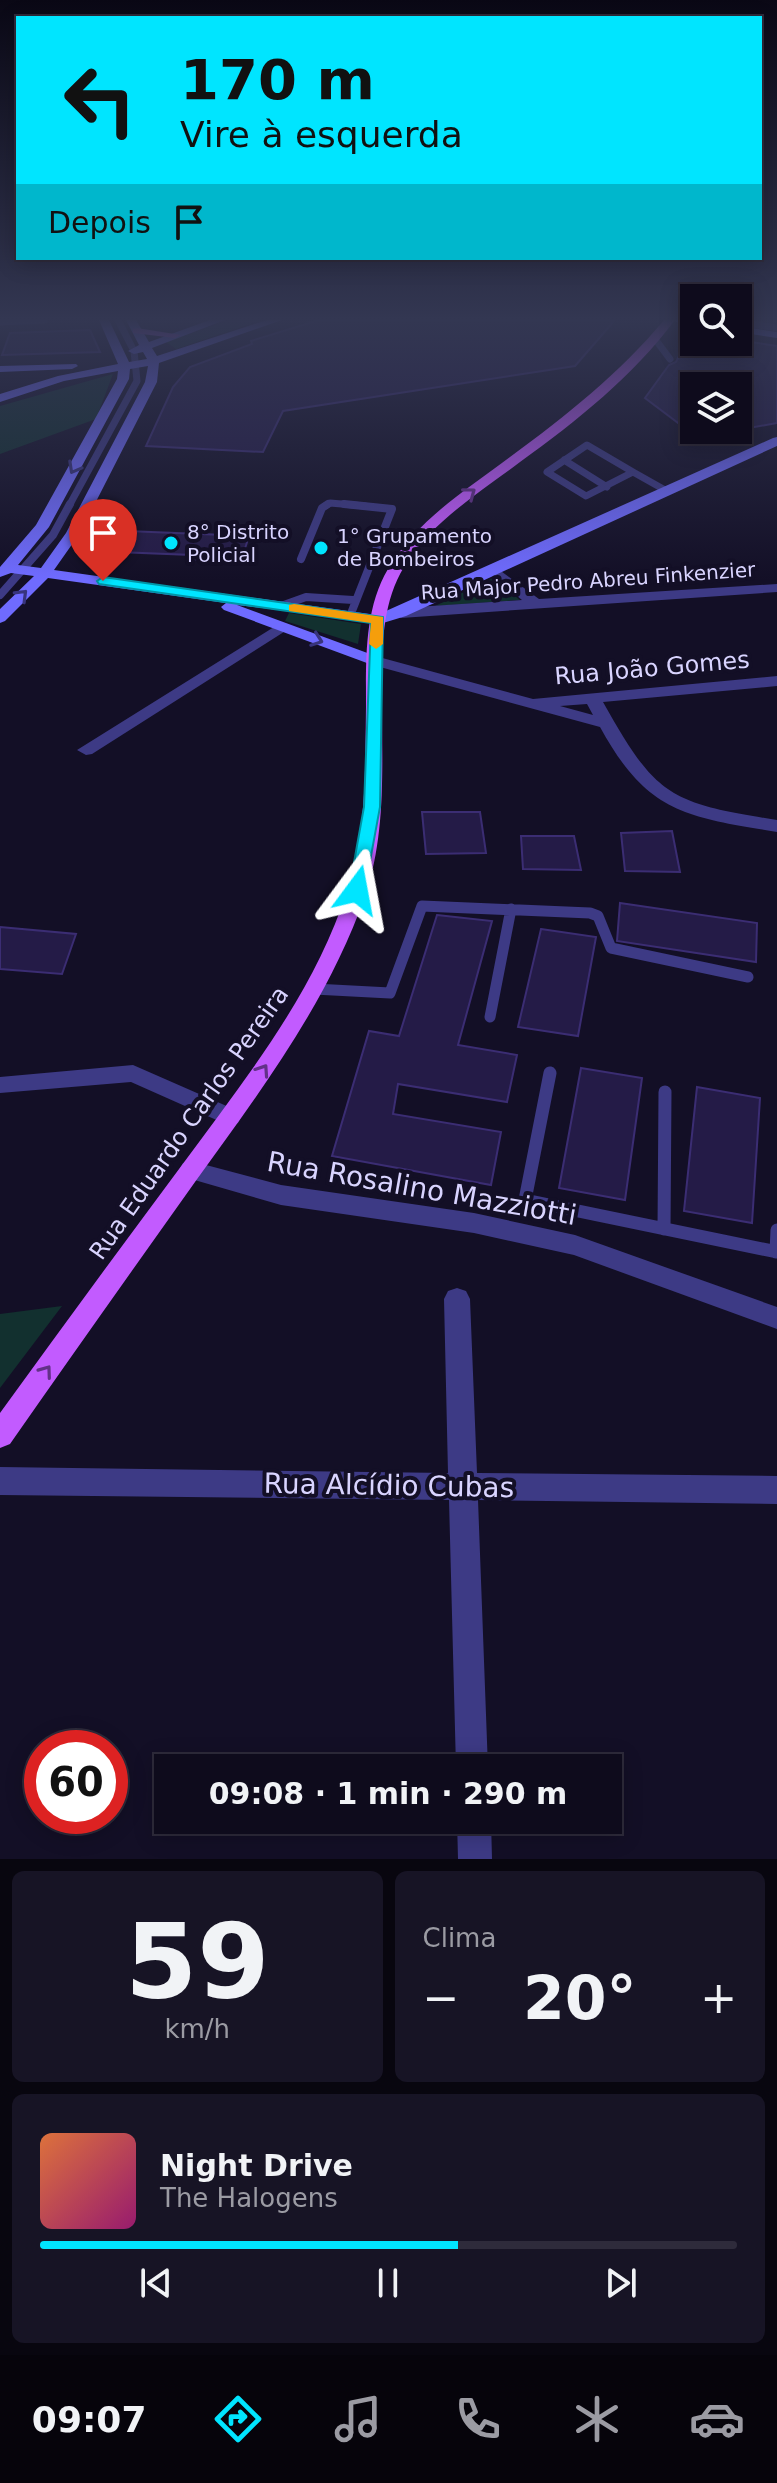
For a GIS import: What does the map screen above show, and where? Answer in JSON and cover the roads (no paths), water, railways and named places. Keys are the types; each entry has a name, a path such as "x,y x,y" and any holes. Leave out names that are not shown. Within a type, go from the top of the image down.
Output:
{"main road":[{"name":"Rua Eduardo Carlos Pereira","path":"0,1435 230,1117 314,989 348,915 366,855 372,807 378,620 392,573 422,535 465,497 586,407"}],"street":[{"path":"4,572 42,527 109,407"},
{"path":"0,618 45,573 73,533 138,407"},
{"path":"4,572 25,570 281,606 352,608 378,620 401,613 777,441"},
{"path":"494,570 536,604"},
{"name":"Rua Major Pedro Abreu Finkenzier","path":"401,613 777,588"},
{"path":"192,594 375,661 607,724"},
{"path":"86,750 282,627"},
{"name":"Rua João Gomes","path":"531,704 777,681"},
{"path":"592,698 638,775 661,798 700,814 777,826"},
{"path":"0,1085 133,1073 230,1117"},
{"name":"Rua Rosalino Mazziotti","path":"191,1170 281,1195 474,1223 563,1242 631,1263 777,1318"},
{"path":"457,1299 472,1754"},
{"name":"Rua Alcídio Cubas","path":"0,1481 777,1490"},
{"path":"474,1834 475,1859"}],"lane":[{"path":"0,595 53,535 124,407"},
{"path":"635,471 586,496 547,472 587,445 635,471 665,490"},
{"path":"564,460 607,487"},
{"path":"301,559 322,508 330,503 392,509 352,608"},
{"path":"314,989 390,993 422,906 590,913 598,916 606,943 611,948 748,977"},
{"path":"490,1017 511,909"},
{"path":"550,1073 525,1200 777,1252 777,1230"},
{"path":"664,1229 665,1092"}],"place":[{"name":"8° Distrito Policial","path":"171,543"},
{"name":"1° Grupamento de Bombeiros","path":"321,548"}]}
